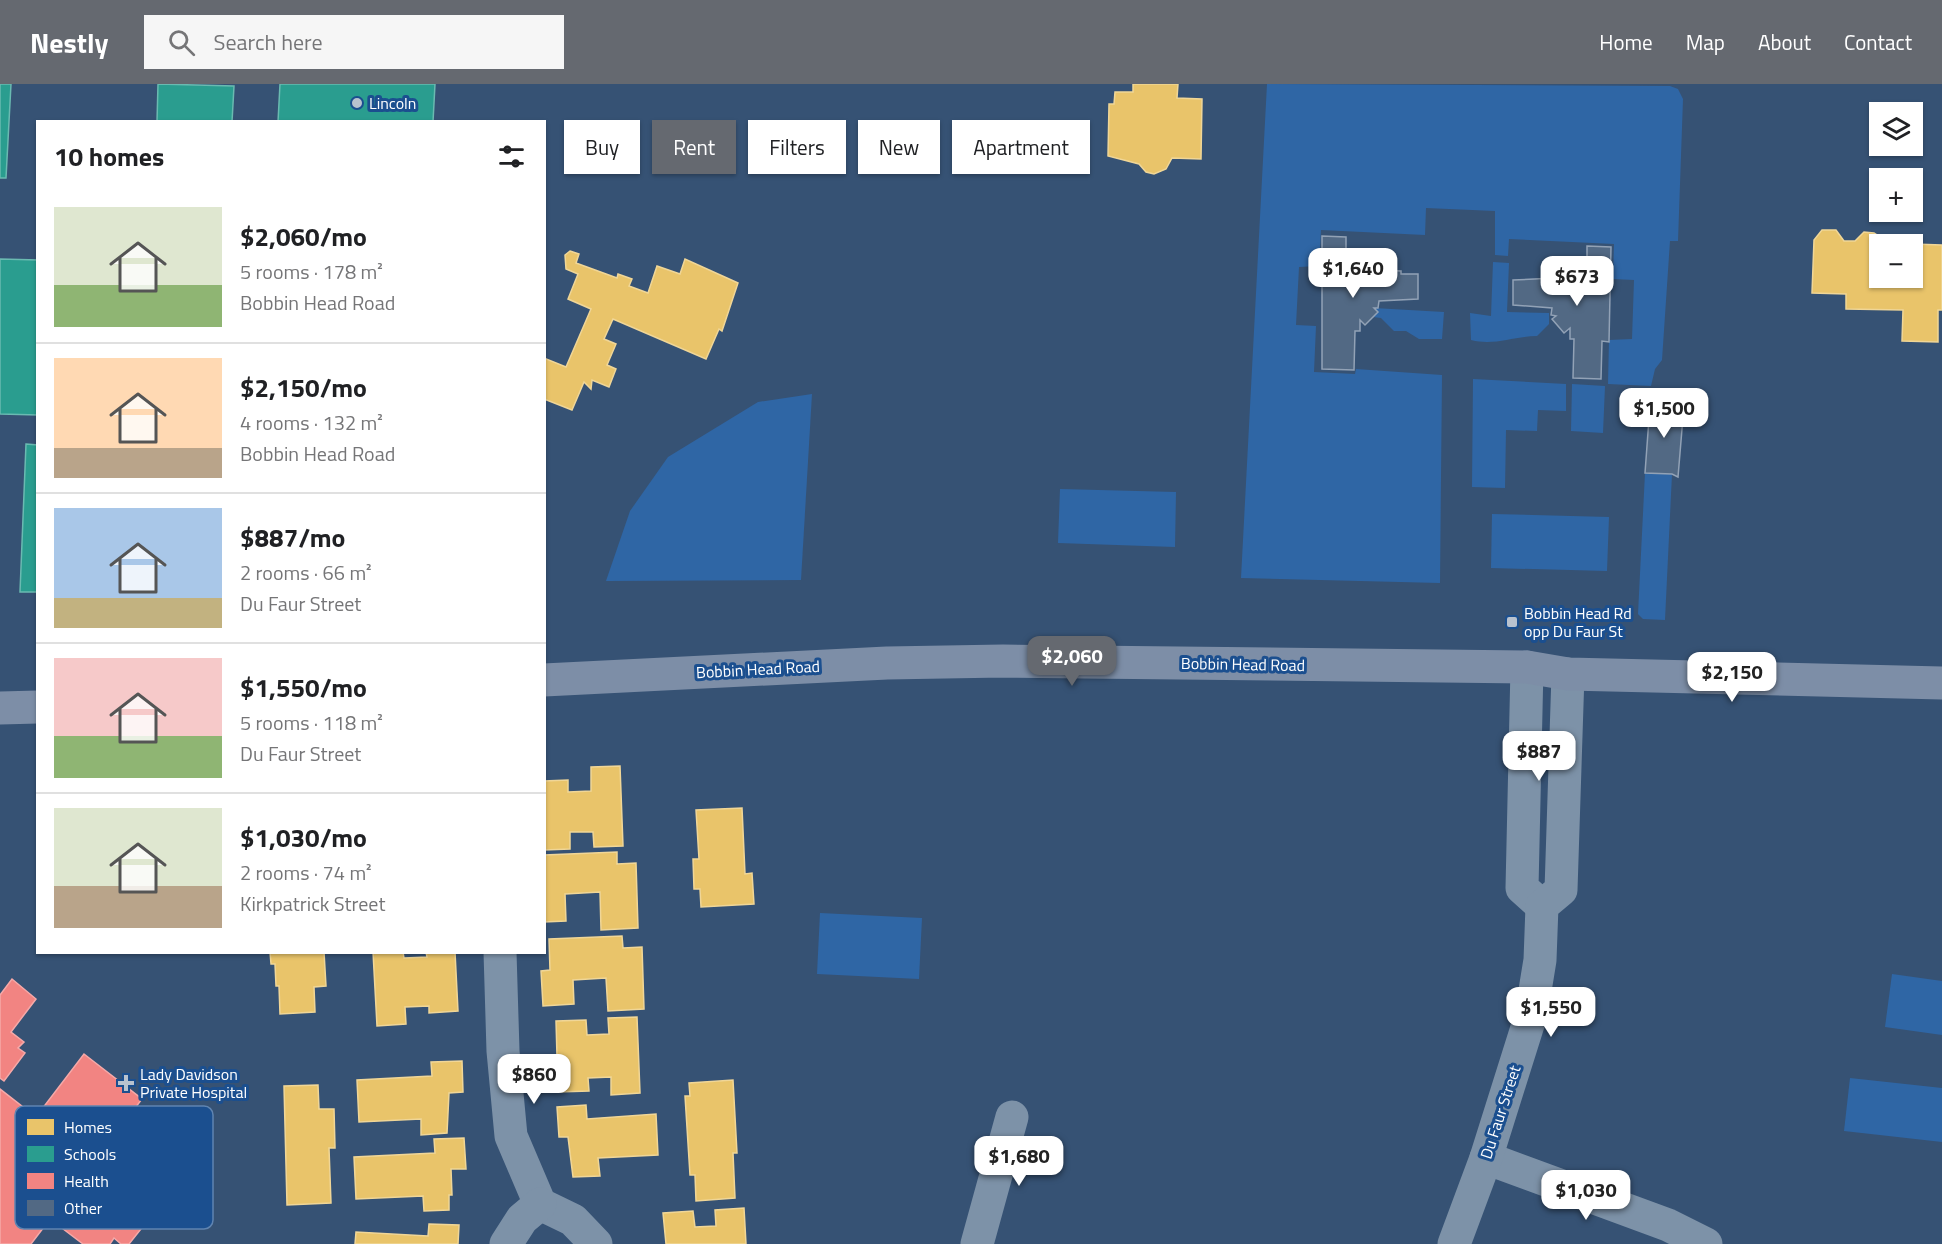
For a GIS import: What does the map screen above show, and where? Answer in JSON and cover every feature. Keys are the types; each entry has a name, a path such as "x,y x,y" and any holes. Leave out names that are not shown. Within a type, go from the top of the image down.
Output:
{"main road":[{"name":"Bobbin Head Road","path":"546,680 875,663 1004,661 1527,667 1568,674 1942,683"},
{"path":"0,708 36,707"}],"street":[{"path":"1527,667 1522,888 1542,906 1561,890 1568,674"},
{"name":"Du Faur Street","path":"1454,1244 1486,1158 1531,1015 1540,960 1542,906"},
{"path":"500,954 503,1051 511,1136 540,1204 573,1220 596,1244"},
{"path":"976,1244 1012,1117"},
{"path":"1486,1158 1668,1224 1706,1244"},
{"path":"506,1244 522,1219 540,1204"}],"shaded area":[{"path":"1267,84 1670,86 1678,89 1683,99 1678,241 1670,241 1662,360 1655,369 1651,386 1608,384 1609,340 1632,339 1634,280 1613,279 1614,244 1509,239 1508,256 1495,255 1495,211 1426,208 1425,235 1321,230 1319,266 1299,267 1296,325 1316,326 1314,372 1355,374 1356,369 1442,375 1440,583 1241,578"},
{"path":"1493,262 1509,263 1507,312 1549,313 1549,324 1537,336 1488,342 1471,340 1470,313 1491,316"},
{"path":"1374,308 1444,312 1442,339 1419,339 1406,331 1394,331 1381,318 1373,317 1378,312"},
{"path":"1473,379 1566,384 1566,411 1538,410 1537,431 1506,430 1505,488 1472,487"},
{"path":"1572,384 1605,386 1603,433 1571,431"},
{"path":"812,394 801,580 606,581 630,511 668,457 758,402"},
{"path":"1645,473 1672,474 1665,620 1643,619 1638,614"},
{"path":"1060,489 1176,492 1175,547 1058,543"},
{"path":"1492,514 1609,517 1607,571 1491,568"},
{"path":"820,913 922,918 919,979 817,974"},
{"path":"1892,974 1942,981 1942,1035 1885,1027"},
{"path":"1850,1078 1942,1088 1942,1142 1844,1131"}],"building: Homes":[{"path":"1133,84 1178,84 1177,98 1202,99 1201,159 1172,158 1166,169 1154,174 1146,172 1139,164 1108,156 1109,104 1114,104 1115,92 1133,92"},
{"path":"1822,230 1836,230 1844,241 1855,241 1864,232 1876,234 1869,234 1869,288 1923,288 1923,244 1942,245 1942,310 1938,310 1938,342 1902,341 1903,310 1846,309 1846,294 1812,293 1814,240"},
{"path":"570,251 579,254 576,263 617,278 618,274 632,279 629,286 648,293 657,266 680,274 685,259 738,283 722,331 719,329 706,359 613,319 604,339 616,344 607,365 616,369 609,387 592,380 591,389 584,382 572,410 546,400 546,359 566,367 591,309 568,299 578,274 566,269 565,255"},
{"path":"620,766 623,846 594,847 593,832 570,832 570,849 546,850 546,781 568,780 568,792 591,791 591,767"},
{"path":"742,808 745,874 752,873 754,904 701,907 700,889 694,889 693,859 699,859 696,810"},
{"path":"617,852 617,864 636,863 638,928 601,930 600,892 565,894 566,921 546,922 546,855"},
{"path":"622,936 623,948 642,947 644,1009 608,1011 606,978 573,980 574,1004 543,1006 541,971 550,970 549,939"},
{"path":"270,954 324,954 326,986 314,987 315,1012 280,1014 279,986 276,986 275,964 271,964"},
{"path":"373,954 403,954 404,958 427,957 426,954 455,954 458,1011 429,1013 429,1006 405,1007 406,1024 377,1026"},
{"path":"637,1017 640,1093 611,1095 611,1077 588,1078 589,1091 558,1092 556,1021 586,1020 587,1035 609,1034 608,1018"},
{"path":"462,1061 463,1092 449,1093 447,1133 421,1135 421,1119 359,1122 357,1080 432,1076 431,1062"},
{"path":"733,1080 737,1153 733,1153 735,1198 696,1201 695,1175 690,1175 685,1096 690,1096 689,1083"},
{"path":"318,1085 319,1109 334,1109 335,1148 329,1148 331,1203 287,1205 284,1086"},
{"path":"586,1105 587,1119 656,1114 658,1155 598,1158 600,1176 573,1177 568,1137 559,1137 557,1107"},
{"path":"464,1138 466,1169 451,1169 452,1195 449,1195 449,1210 424,1211 423,1196 356,1199 354,1157 435,1153 434,1139"},
{"path":"744,1208 746,1244 666,1244 663,1213 693,1211 695,1227 716,1226 715,1210"},
{"path":"429,1224 459,1225 458,1244 355,1244 356,1232 428,1236"}],"building: Schools":[{"path":"0,84 11,84 6,178 0,178"},
{"path":"158,84 234,86 232,120 157,120"},
{"name":"Lincoln","path":"280,84 435,84 433,120 278,120"},
{"path":"0,259 36,260 36,415 0,414"},
{"path":"26,444 36,445 36,592 20,592"}],"building: Health":[{"path":"12,979 36,999 11,1032 24,1042 18,1048 25,1053 4,1081 0,1078 0,995"},
{"path":"84,1054 142,1099 137,1106 44,1106"},
{"path":"0,1089 22,1106 15,1106 15,1229 42,1229 31,1244 0,1244"},
{"path":"63,1229 141,1229 129,1244 121,1244 114,1238 110,1244 83,1244"}],"building: Other":[{"path":"1322,236 1346,237 1346,252 1354,252 1363,261 1363,266 1377,266 1377,270 1401,271 1401,274 1418,274 1418,299 1379,301 1378,308 1374,308 1378,312 1365,325 1360,320 1360,331 1355,331 1354,370 1322,369"},
{"path":"1587,246 1611,247 1609,342 1602,341 1601,379 1573,378 1574,339 1570,339 1570,328 1564,333 1552,319 1556,316 1551,315 1552,308 1513,305 1513,280 1555,278 1555,274 1569,274 1569,270 1578,260 1587,260"},
{"path":"1650,405 1684,405 1678,477 1672,474 1645,473"}],"place":[{"name":"Lincoln","path":"357,103"},
{"name":"Bobbin Head Rd opp Du Faur St","path":"1512,622"},
{"name":"Lady Davidson Private Hospital","path":"126,1083"}]}
